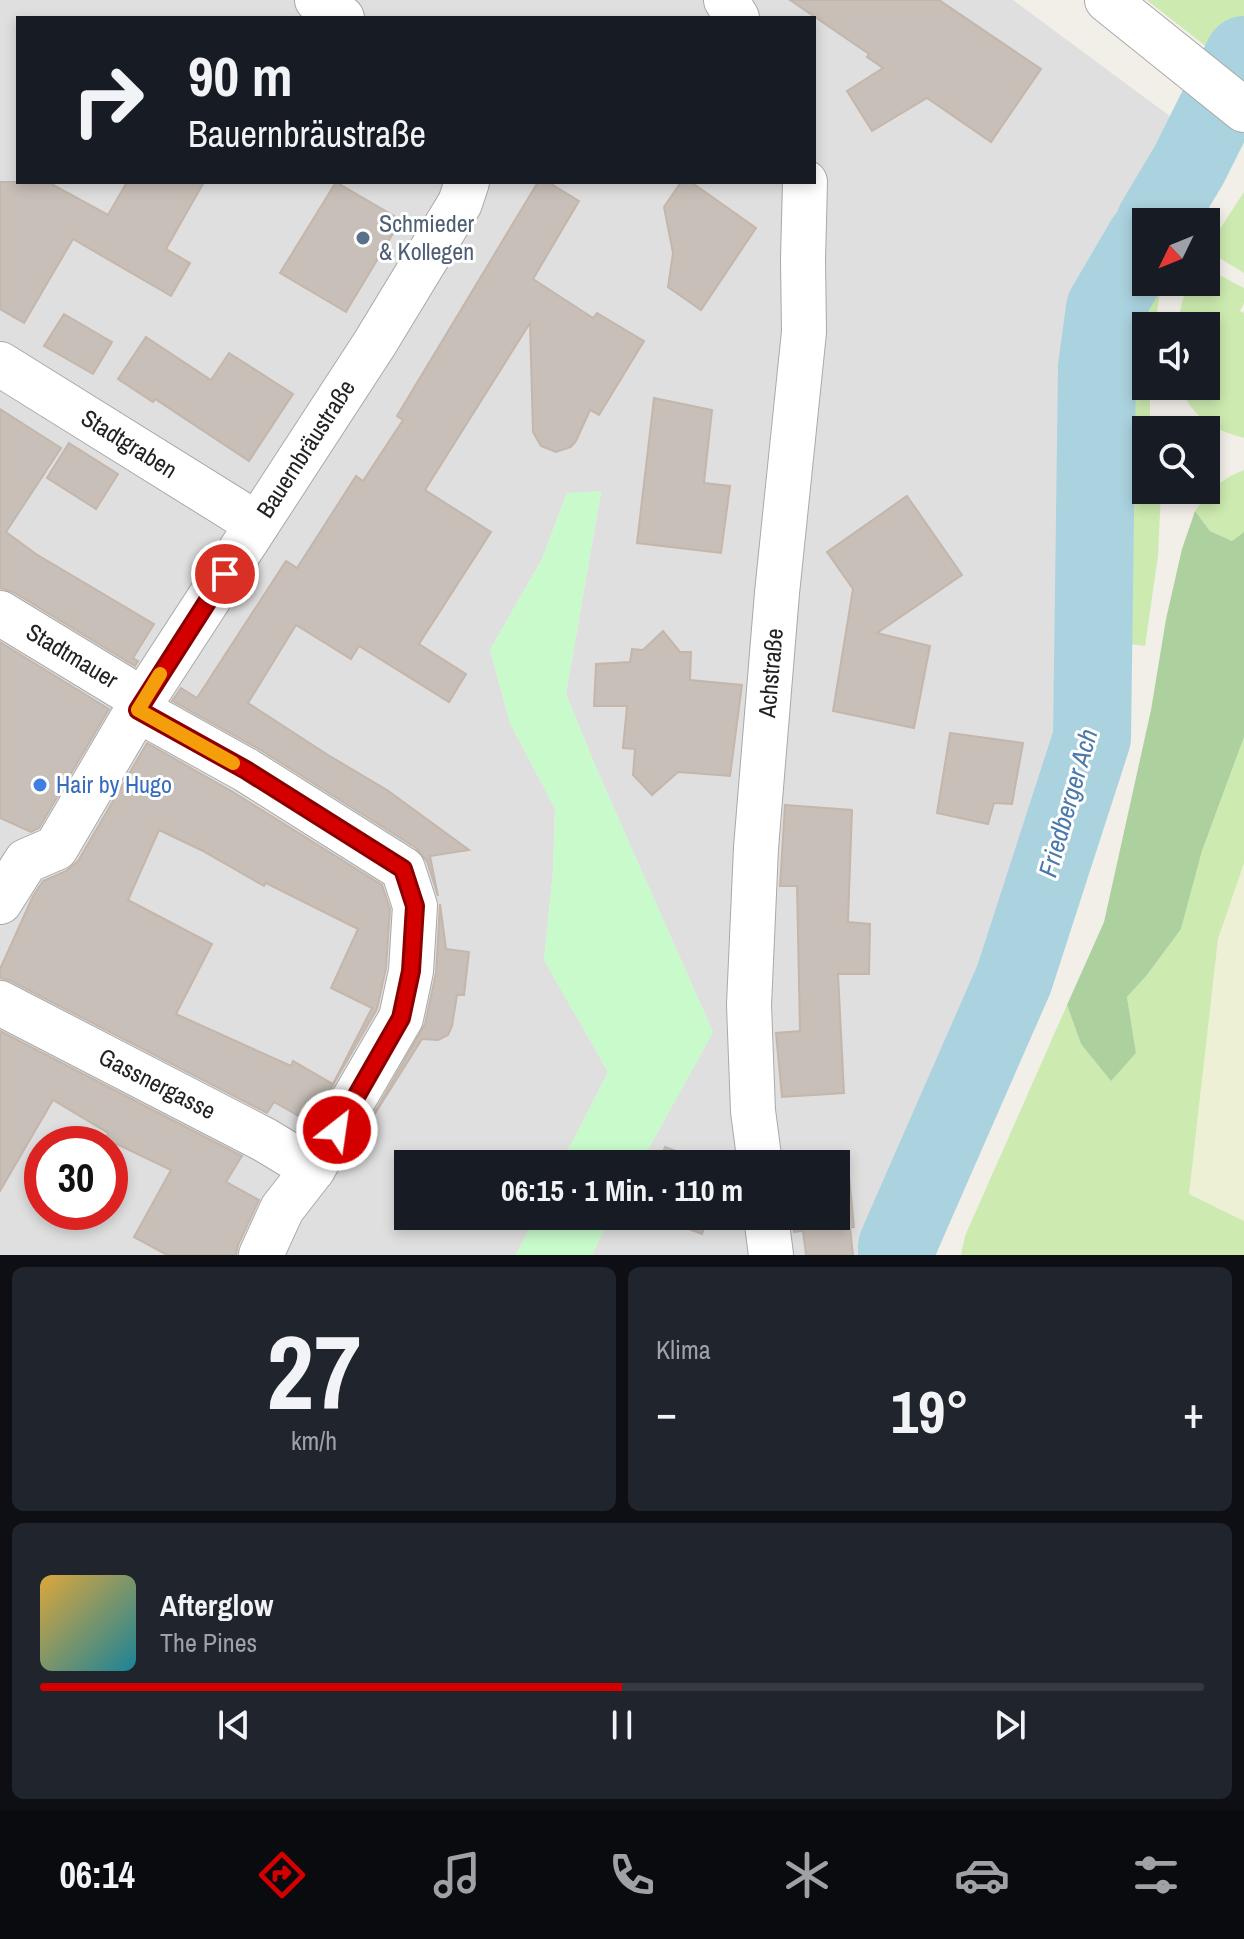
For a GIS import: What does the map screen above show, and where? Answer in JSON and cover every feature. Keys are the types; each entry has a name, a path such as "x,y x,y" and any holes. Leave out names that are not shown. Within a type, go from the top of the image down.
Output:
{"street":[{"path":"317,0 339,16"},
{"path":"1107,0 1244,110"},
{"name":"Bauernbräustraße","path":"0,902 13,854 56,848 141,705 390,318 460,203 466,184"},
{"name":"Achstraße","path":"758,1150 753,1111 749,1005 755,864 777,593 804,332 805,184"},
{"name":"Stadtgraben","path":"0,364 257,524"},
{"name":"Stadtmauer","path":"0,613 403,869 415,906 411,971 401,1018 313,1169 282,1209 261,1255"},
{"name":"Gassnergasse","path":"0,1003 265,1140 313,1169"},
{"path":"768,1230 771,1255"}],"shaded area":[{"path":"0,0 1013,0 1190,131 1145,208 1132,208 1132,230 1089,303 1074,711 1034,879 945,1113 887,1241 887,1255 592,1255 604,1230 850,1230 850,1150 648,1150 713,1032 566,694 601,492 567,493 542,559 490,650 510,723 555,809 553,871 544,960 608,1072 568,1150 394,1150 394,1230 528,1230 516,1255 0,1255"}],"green space":[{"path":"1244,0 1244,76 1148,1"},
{"path":"1192,178 1218,189 1208,208 1176,208"},
{"path":"1244,192 1244,273 1220,258 1220,229"},
{"path":"1220,275 1244,288 1244,303 1240,311 1244,313 1244,438 1220,429 1220,416 1199,416 1186,400 1220,400 1220,312 1180,312 1184,296 1220,296"},
{"path":"1132,291 1132,296 1159,296 1157,312 1132,312 1132,400 1150,400 1150,416 1132,416 1132,504 1160,504 1158,556 1145,646 1107,641 1114,329"},
{"path":"1244,470 1244,532 1232,541 1210,531 1195,511 1200,504 1220,504 1220,483"},
{"path":"601,491 566,694 713,1032 648,1150 568,1150 608,1072 544,960 553,871 555,809 510,723 490,650 542,559 567,493"},
{"path":"1195,511 1210,531 1232,541 1244,532 1244,737 1202,851 1181,929 1127,997 1136,1053 1111,1081 1081,1044 1067,1005 1104,922 1151,710 1166,619 1182,549"},
{"path":"1244,737 1244,863 1218,939 1189,1194 1244,1221 1244,1255 961,1255 965,1236 1067,1005 1081,1044 1111,1080 1136,1053 1127,997 1181,929 1202,851"},
{"path":"1244,863 1244,1221 1189,1194 1218,939"},
{"path":"528,1230 604,1230 592,1255 516,1255"}],"building":[{"path":"790,0 939,0 1041,69 991,142 927,98 872,131 847,91 883,68 867,57 869,54"},
{"path":"0,182 52,184 108,215 126,184 203,184 166,249 190,263 171,296 73,239 24,323 0,309"},
{"path":"335,184 401,220 346,312 280,273"},
{"path":"537,184 551,184 579,201 533,279 593,318 597,313 644,341 599,415 590,410 576,441 571,447 556,452 541,446 533,432 530,323 425,490 491,532 419,644 466,674 449,702 359,646 351,659 296,625 248,703 387,790 469,850 430,856 438,896 427,861 416,848 259,749 172,701 181,688 197,698 286,561 297,568 356,476 363,481 403,420 397,416"},
{"path":"680,184 694,184 756,228 701,310 668,287 673,253 664,207"},
{"path":"64,314 112,342 93,374 44,346"},
{"path":"146,337 211,380 229,353 293,394 249,461 155,399 153,402 118,379"},
{"path":"654,398 712,410 704,483 730,486 721,553 637,543"},
{"path":"0,409 61,448 6,532 36,554 154,624 133,658 138,661 135,666 13,592 0,588"},
{"path":"69,443 118,474 96,509 47,478"},
{"path":"907,496 962,575 877,633 930,646 914,728 833,711 853,589 827,552"},
{"path":"663,631 680,652 691,652 690,680 742,685 730,776 678,772 652,795 633,775 635,749 623,748 627,706 594,706 596,664 630,662 632,649 643,650"},
{"path":"0,642 109,709 39,828 31,832 0,818"},
{"path":"950,733 1023,743 1012,804 994,803 988,824 937,813"},
{"path":"147,743 233,792 382,885 390,909 386,968 377,1009 311,1123 274,1102 267,1113 0,978 0,969 43,881 66,871 78,861","holes":["159,830 264,886 266,883 358,929 331,988 372,1008 333,1084 293,1061 291,1066 176,1014 212,944 128,900"]},
{"path":"785,805 852,810 848,922 870,924 869,974 838,974 844,1093 782,1097 776,1033 800,1031 797,886 780,886"},
{"path":"440,904 446,949 469,952 464,995 457,995 448,1035 438,1040 422,1039 364,1131 425,1024 436,973"},
{"path":"0,1031 242,1156 226,1182 259,1200 236,1255 167,1255 134,1237 171,1170 128,1149 128,1126 96,1126 53,1100 38,1126 24,1126 24,1150 0,1191"},
{"path":"850,1186 854,1227 850,1228"},
{"path":"850,1228 853,1255 806,1255 803,1231 794,1230"}],"waterway":[{"name":"Friedberger Ach","path":"1163,208 1189,165 1244,55"},
{"name":"Friedberger Ach","path":"897,1255 897,1246 1014,979 1092,738 1097,367 1105,308 1132,262"}],"slow traffic":[{"path":"160,674 138,710 233,763"}],"place":[{"name":"Schmieder & Kollegen","path":"363,238"},
{"name":"Hair by Hugo","path":"40,785"}],"route":[{"path":"225,574 138,710 246,770 403,869 415,906 411,971 401,1018 337,1130"}]}
